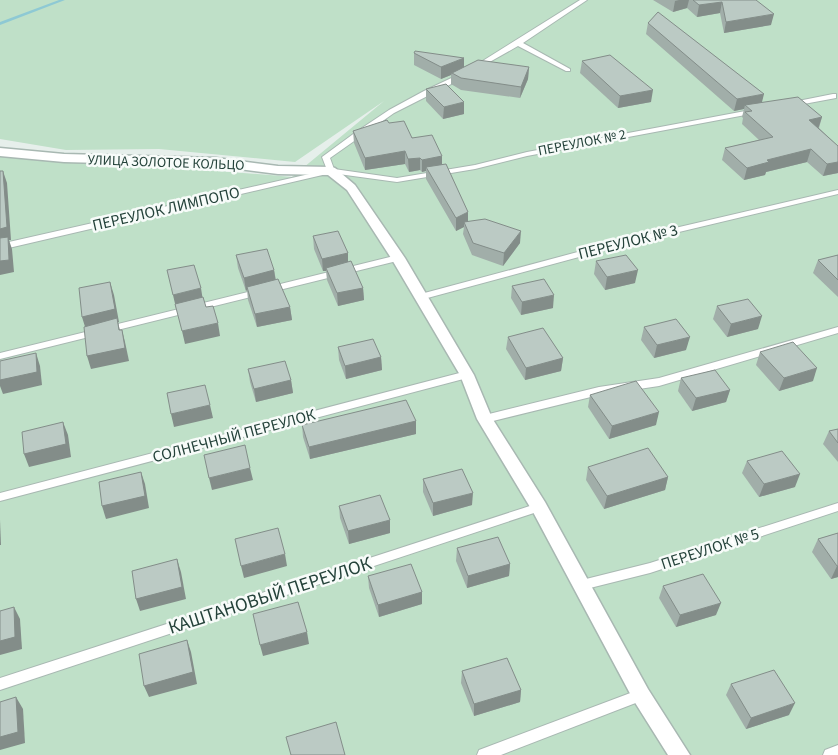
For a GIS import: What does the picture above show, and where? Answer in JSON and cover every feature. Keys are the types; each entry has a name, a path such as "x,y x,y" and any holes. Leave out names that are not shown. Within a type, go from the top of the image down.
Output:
{"street":[{"name":"УЛИЦА ЗОЛОТОЕ КОЛЬЦО","path":"0,152 64,158 216,162 278,170 331,171"},
{"path":"331,171 351,188 398,258 467,375 485,418 539,507 641,694 680,755"}],"lane":[{"path":"331,171 326,156 366,127 433,88 474,69 584,0"},
{"path":"518,43 568,70"},
{"path":"786,105 833,96"},
{"name":"ПЕРЕУЛОК № 2","path":"331,171 397,180 475,168 527,154 766,109"},
{"name":"ПЕРЕУЛОК ЛИМПОПО","path":"0,247 331,171"},
{"name":"ПЕРЕУЛОК № 3","path":"420,297 615,245 838,192"},
{"path":"0,356 398,258"},
{"path":"485,418 599,391 659,382 838,330"},
{"name":"СОЛНЕЧНЫЙ ПЕРЕУЛОК","path":"0,497 467,375"},
{"name":"КАШТАНОВЫЙ ПЕРЕУЛОК","path":"0,684 539,507"},
{"name":"ПЕРЕУЛОК № 5","path":"582,585 650,568 838,507"},
{"path":"484,755 641,694"},
{"path":"830,755 838,752"}],"green space":[{"path":"0,0 838,0 838,755 0,755 0,155 292,177 384,101 295,162 159,149 66,150 0,139"}],"building":[{"path":"693,0 756,0 774,14 726,22 722,2 699,5"},
{"path":"658,12 764,94 737,99 648,23"},
{"path":"415,51 464,58 441,67 414,53"},
{"path":"610,55 653,90 620,96 582,61"},
{"path":"478,60 529,67 521,87 461,78 452,73"},
{"path":"446,84 464,102 444,107 426,89"},
{"path":"798,97 822,117 809,120 838,146 838,162 827,164 811,149 767,160 769,162 747,168 725,148 773,137 745,112 752,111 745,105"},
{"path":"387,120 389,123 404,121 412,138 432,135 442,156 422,160 420,158 408,159 405,151 365,158 353,131"},
{"path":"446,164 468,212 456,218 426,167"},
{"path":"0,171 3,171 7,227 0,229"},
{"path":"485,219 521,231 504,253 473,243 464,222"},
{"path":"338,231 348,253 322,259 313,236"},
{"path":"8,237 9,260 0,261 0,238"},
{"path":"267,249 274,270 244,278 236,255"},
{"path":"626,255 638,270 607,277 596,261"},
{"path":"838,255 838,280 818,260"},
{"path":"351,261 363,288 337,293 326,268"},
{"path":"194,265 201,288 173,295 167,270"},
{"path":"278,279 290,307 255,314 247,287"},
{"path":"544,279 554,295 522,302 512,286"},
{"path":"110,282 115,309 82,317 79,288"},
{"path":"203,297 206,307 213,306 218,323 182,331 175,304"},
{"path":"748,299 762,316 731,324 717,306"},
{"path":"117,318 119,330 122,330 125,348 87,356 84,327"},
{"path":"676,319 690,337 657,345 644,327"},
{"path":"543,328 563,358 526,368 508,337"},
{"path":"373,339 381,357 345,366 338,347"},
{"path":"793,342 817,368 784,378 760,352"},
{"path":"36,353 37,372 0,380 0,361"},
{"path":"285,361 291,380 254,389 248,369"},
{"path":"715,370 730,390 696,398 681,378"},
{"path":"636,381 659,412 612,426 590,395"},
{"path":"205,385 210,405 171,414 167,393"},
{"path":"406,400 416,421 309,447 302,425"},
{"path":"63,422 66,444 24,454 22,432"},
{"path":"838,429 838,443 829,431"},
{"path":"245,445 250,468 209,478 204,455"},
{"path":"648,448 668,477 607,496 588,467"},
{"path":"782,451 800,474 764,484 747,461"},
{"path":"462,469 473,493 433,503 423,479"},
{"path":"141,472 145,496 102,506 99,482"},
{"path":"380,495 390,520 348,531 339,506"},
{"path":"278,528 285,554 241,566 235,539"},
{"path":"838,533 838,566 837,566 818,539"},
{"path":"498,537 510,564 468,576 457,548"},
{"path":"177,559 182,587 136,599 132,571"},
{"path":"411,564 422,592 378,605 368,576"},
{"path":"703,574 721,603 680,615 663,586"},
{"path":"298,602 307,632 260,645 253,614"},
{"path":"14,607 15,637 0,641 0,611"},
{"path":"187,640 193,672 144,686 139,654"},
{"path":"507,658 521,690 474,704 462,671"},
{"path":"774,670 795,703 751,718 731,684"},
{"path":"16,697 18,732 0,737 0,702"},
{"path":"336,722 345,755 291,755 286,737"}],"waterway":[{"path":"0,24 63,0"}]}
